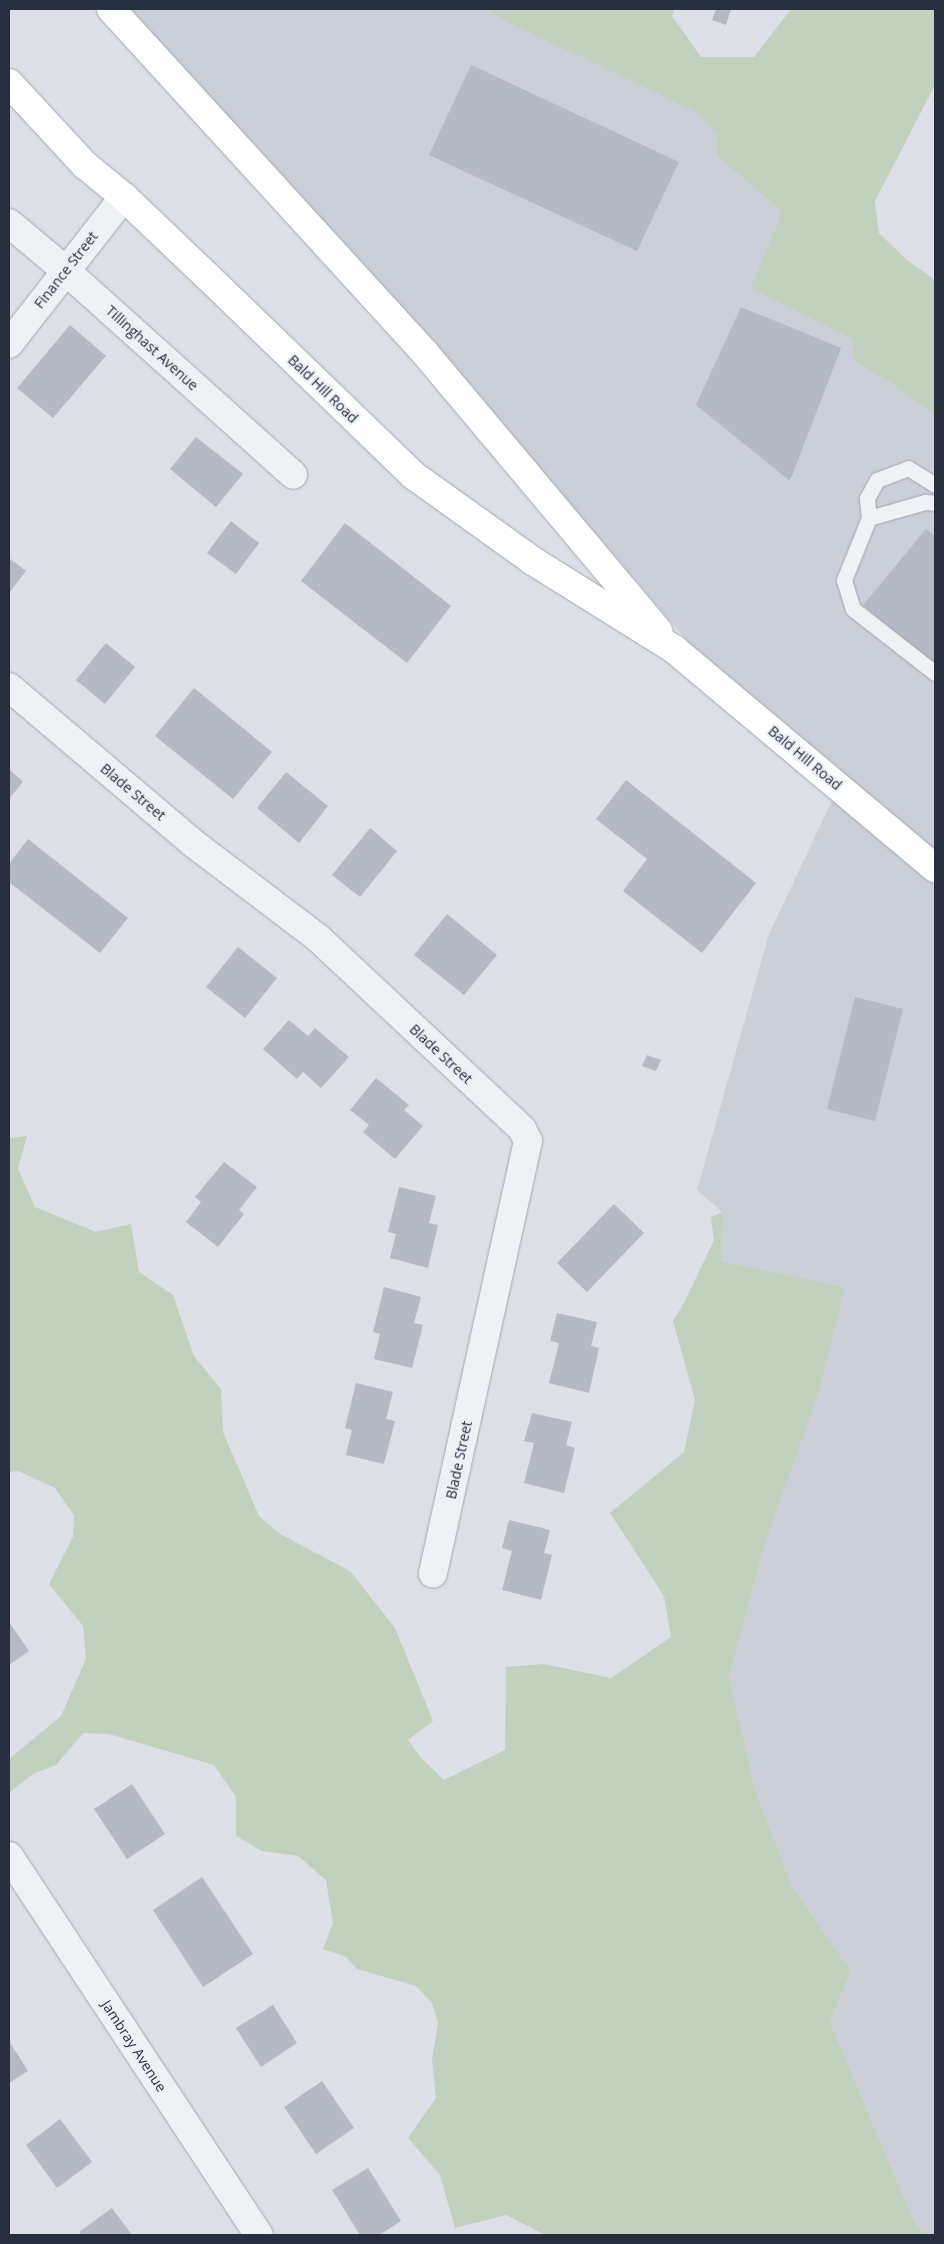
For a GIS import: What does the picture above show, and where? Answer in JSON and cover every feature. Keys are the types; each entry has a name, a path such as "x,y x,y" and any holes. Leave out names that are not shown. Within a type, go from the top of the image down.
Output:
{"main road":[{"name":"Bald Hill Road","path":"111,9 425,353 674,649"},
{"name":"Bald Hill Road","path":"9,83 85,165 124,197 413,475 532,561 674,649 935,868"}],"street":[{"name":"Finance Street","path":"9,344 124,197"},
{"name":"Tillinghast Avenue","path":"9,223 66,271 293,475"},
{"name":"Blade Street","path":"9,687 193,843 318,938 522,1129 528,1141 433,1574"},
{"name":"Jambray Avenue","path":"9,1856 259,2235"}],"lane":[{"path":"935,485 908,468 877,480 867,498 870,518 844,580 853,609 935,673"},
{"path":"870,518 925,502 935,503"}],"shaded area":[{"path":"113,9 487,9 507,22 697,111 716,133 717,156 782,212 752,288 852,339 855,363 890,382 935,416 935,2235 925,2235 914,2221 830,2022 851,1971 792,1886 756,1792 729,1677 766,1540 845,1287 722,1261 723,1216 720,1210 697,1190 769,934 838,788 707,664 574,508"}],"green space":[{"path":"487,9 674,9 672,16 701,57 754,57 791,9 935,9 935,85 875,201 879,233 908,261 935,280 935,416 890,382 854,362 852,339 751,288 782,212 717,156 716,133 697,112 507,22"},
{"path":"27,1136 18,1169 35,1207 96,1232 131,1224 139,1272 173,1295 194,1356 221,1389 223,1432 259,1516 280,1534 350,1571 395,1628 433,1721 408,1740 421,1758 444,1780 505,1750 506,1667 544,1664 611,1678 671,1637 664,1596 610,1513 684,1452 695,1400 673,1321 685,1301 714,1240 711,1217 721,1213 723,1216 722,1261 845,1287 817,1397 766,1540 729,1677 756,1792 792,1886 851,1971 830,2022 914,2221 925,2235 545,2235 506,2215 455,2228 440,2175 408,2138 436,2098 432,2060 438,2023 432,2003 416,1986 357,1969 346,1957 323,1949 333,1923 326,1880 298,1856 262,1851 236,1836 236,1797 214,1765 109,1734 83,1733 56,1765 33,1774 9,1793 9,1759 61,1716 86,1659 83,1626 49,1584 73,1537 74,1515 55,1488 18,1471 9,1472 9,1138"}],"building":[{"path":"716,9 731,9 726,25 712,20"},
{"path":"471,65 679,162 637,251 429,155"},
{"path":"741,307 841,348 790,481 696,405"},
{"path":"70,325 106,356 53,418 17,388"},
{"path":"196,437 243,474 216,507 170,469"},
{"path":"231,521 259,543 236,574 207,553"},
{"path":"345,523 451,606 407,663 301,581"},
{"path":"926,529 935,536 935,665 863,605"},
{"path":"9,558 26,571 9,593"},
{"path":"106,643 135,667 105,704 76,680"},
{"path":"194,688 272,752 233,799 155,736"},
{"path":"9,769 23,782 9,799"},
{"path":"286,772 328,806 299,843 257,808"},
{"path":"626,780 756,883 702,953 623,891 647,859 596,819"},
{"path":"370,828 397,851 360,897 332,875"},
{"path":"28,839 128,918 100,953 9,882 9,864"},
{"path":"447,914 497,955 464,995 414,955"},
{"path":"238,947 277,978 245,1018 206,987"},
{"path":"855,997 903,1009 875,1121 827,1109"},
{"path":"289,1020 308,1036 315,1028 349,1057 321,1088 303,1072 297,1079 263,1049"},
{"path":"647,1055 661,1060 656,1071 642,1066"},
{"path":"376,1078 409,1105 404,1110 423,1126 395,1159 363,1132 369,1125 350,1110"},
{"path":"224,1162 257,1187 239,1210 244,1214 218,1247 186,1222 201,1202 195,1197"},
{"path":"399,1187 436,1196 429,1223 438,1225 428,1268 390,1258 396,1234 388,1232"},
{"path":"614,1204 644,1233 587,1292 557,1263"},
{"path":"384,1287 421,1297 414,1323 423,1325 412,1368 374,1359 380,1334 373,1332"},
{"path":"557,1313 597,1322 591,1346 599,1348 589,1393 549,1383 559,1343 550,1341"},
{"path":"356,1383 393,1392 386,1419 395,1421 384,1464 346,1455 352,1430 345,1428"},
{"path":"532,1413 572,1422 566,1445 575,1448 564,1493 524,1483 534,1443 524,1441"},
{"path":"509,1520 550,1530 544,1553 552,1555 541,1600 502,1590 512,1551 502,1548"},
{"path":"9,1622 29,1651 9,1665"},
{"path":"132,1784 165,1834 127,1859 94,1809"},
{"path":"202,1877 253,1954 203,1987 153,1910"},
{"path":"273,2005 297,2043 261,2067 236,2028"},
{"path":"9,2041 28,2071 9,2083"},
{"path":"322,2081 354,2128 316,2154 284,2107"},
{"path":"60,2119 92,2162 57,2188 26,2145"},
{"path":"368,2168 401,2221 379,2235 360,2235 332,2190"},
{"path":"112,2208 132,2235 82,2235 79,2232"}]}
